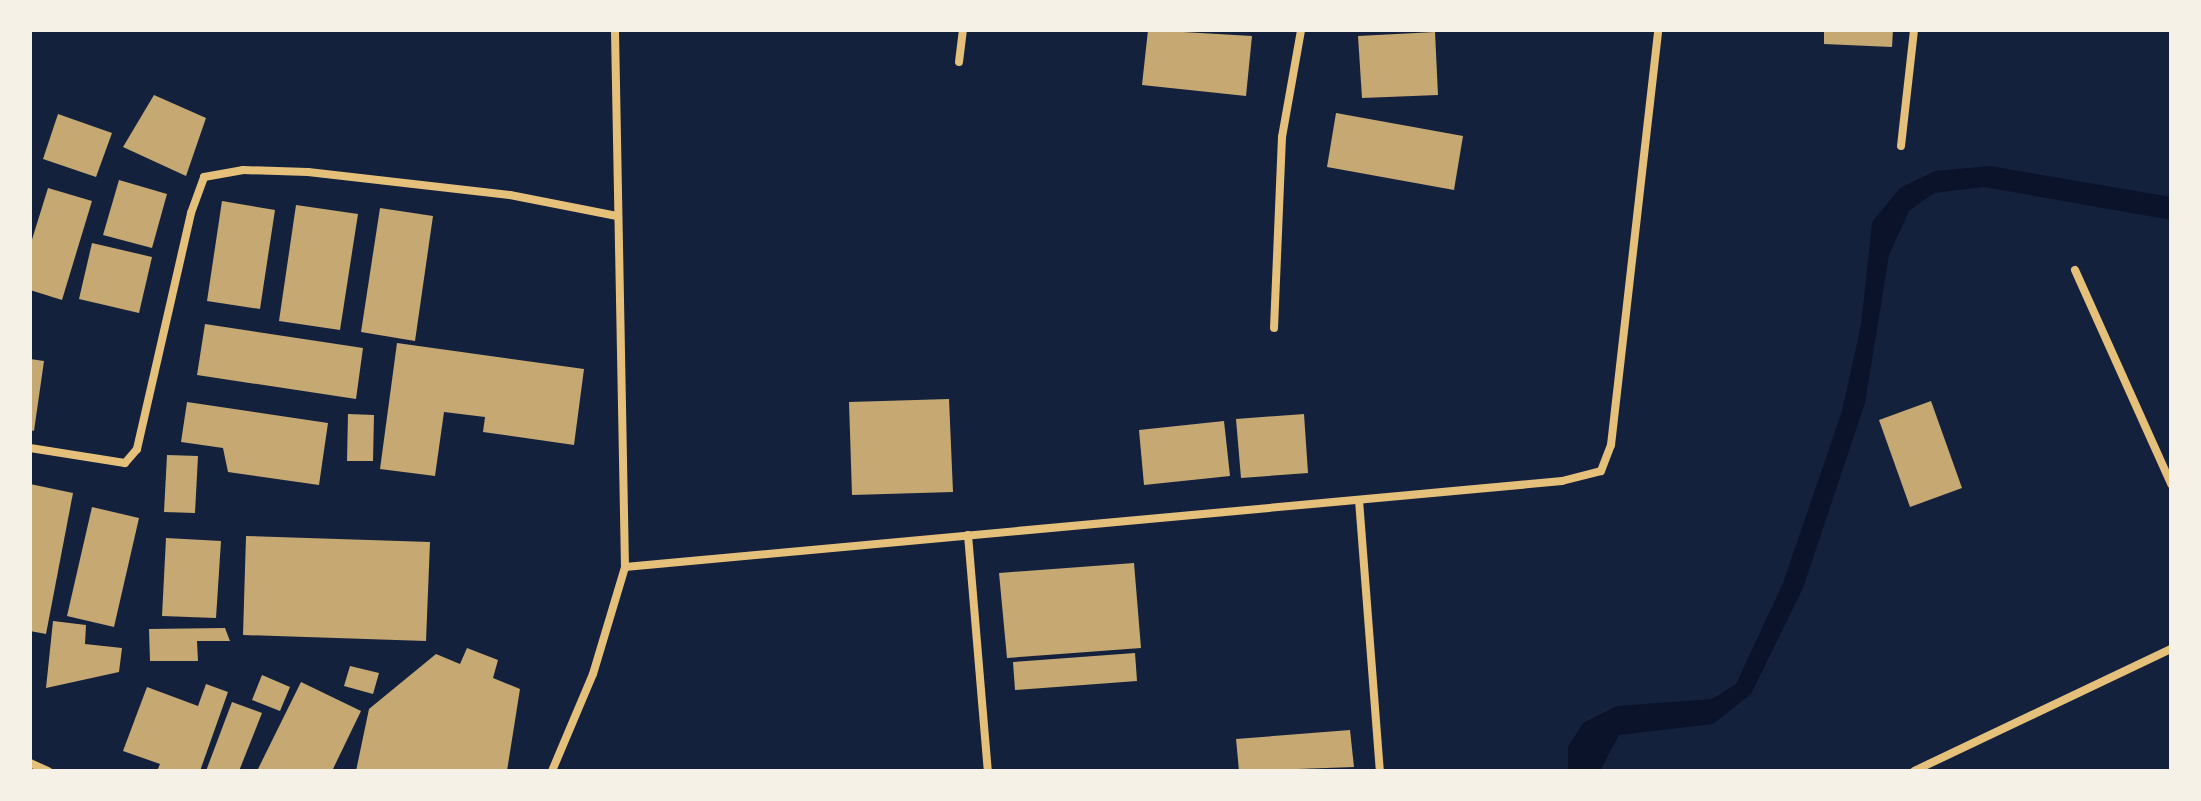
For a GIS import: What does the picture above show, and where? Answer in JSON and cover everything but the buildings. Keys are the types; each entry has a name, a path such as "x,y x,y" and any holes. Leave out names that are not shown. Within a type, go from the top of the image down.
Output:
{"street":[{"path":"552,771 593,674 625,567 615,30"},
{"path":"959,62 963,30"},
{"path":"1274,328 1282,137 1301,30"},
{"path":"625,567 1562,481 1601,471 1611,445 1658,30"},
{"path":"1901,146 1914,30"},
{"path":"30,448 125,463 137,449 191,213 204,177 243,170 308,172 510,195 617,216"},
{"path":"2075,270 2171,484"},
{"path":"1359,500 1380,771"},
{"path":"968,535 988,771"},
{"path":"1914,771 2171,649"},
{"path":"30,763 48,771"}],"water":[{"path":"1990,166 2171,197 2171,220 1984,187 1934,193 1909,211 1889,255 1865,403 1803,588 1751,694 1713,724 1619,735 1600,771 1568,771 1568,747 1583,723 1617,706 1712,699 1736,684 1783,583 1842,411 1861,325 1872,222 1900,188 1935,171"}]}
